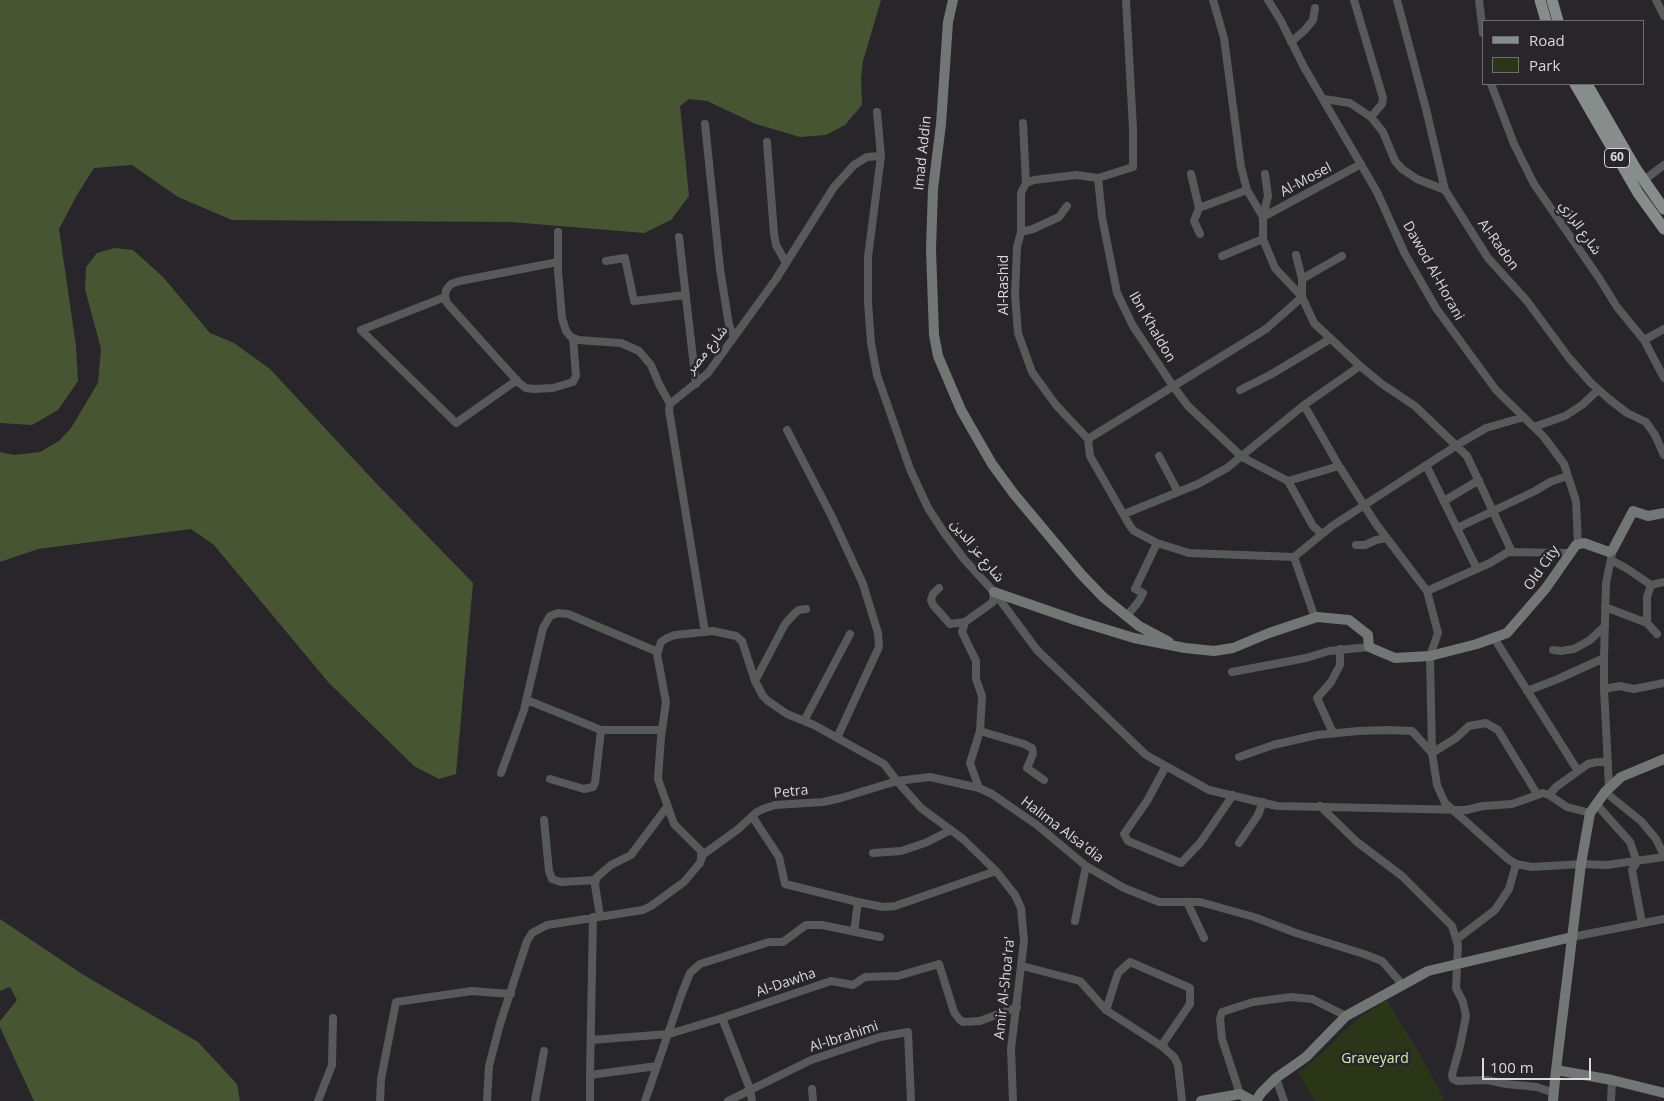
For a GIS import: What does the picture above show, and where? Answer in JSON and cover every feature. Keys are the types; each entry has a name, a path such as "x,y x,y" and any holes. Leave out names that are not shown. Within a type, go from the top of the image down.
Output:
{"main road":[{"path":"1540,0 1546,20"},
{"path":"1552,0 1558,20"},
{"name":"60","path":"1576,85 1638,193 1664,229"},
{"name":"60","path":"1587,85 1644,180 1664,209"}],"street":[{"name":"Imad Addin","path":"953,0 948,22 933,189 931,249 935,340 942,368 961,410 992,464 1014,494 1081,574 1126,617 1174,646"},
{"path":"1026,183 1034,180 1076,175 1098,178 1133,166 1133,129 1126,0"},
{"path":"1213,0 1224,38 1241,167 1248,190 1263,216"},
{"name":"Dawod Al-Horani","path":"1268,0 1304,67 1377,192 1405,254 1436,308 1470,358 1496,390 1544,437 1564,464 1576,501 1578,544"},
{"path":"1354,0 1383,98 1382,104 1371,117"},
{"name":"Al-Radon","path":"1397,0 1445,190 1488,258 1527,301 1569,358 1598,390 1627,413 1646,422 1655,434 1664,455"},
{"path":"1479,0 1482,25"},
{"path":"1656,0 1664,16"},
{"path":"1291,42 1313,20 1314,8"},
{"name":"شارع الرازي","path":"1491,85 1514,144 1534,184 1617,307 1644,340 1664,378"},
{"path":"1324,99 1350,103 1371,117 1383,132 1395,161 1402,169 1417,179 1445,190"},
{"name":"شارع عز الدين","path":"877,112 881,156 868,256 868,311 877,375 890,417 910,469 928,508 964,559 994,592 1037,650 1146,755 1208,790 1233,794 1277,806 1450,808 1466,810 1483,806 1512,804 1537,794"},
{"name":"Al-Rashid","path":"1023,123 1026,183 1021,193 1021,232 1017,247 1015,295 1018,334 1032,372 1056,405 1088,439"},
{"path":"705,124 720,269 729,325 734,337"},
{"path":"767,142 774,234 776,245 786,263"},
{"name":"شارع مصر","path":"670,404 708,373 786,263 834,186 854,165 867,157 881,156"},
{"name":"Al-Mosel","path":"1263,216 1361,164"},
{"path":"1644,180 1664,165"},
{"path":"1191,174 1198,208 1194,221 1200,234"},
{"path":"1265,174 1268,196 1263,216 1263,239 1275,268 1302,297 1314,323 1360,366 1382,384 1415,406 1470,461 1512,552"},
{"name":"Ibn Khaldon","path":"1098,178 1102,217 1118,293 1133,326 1188,406 1240,456 1288,481"},
{"path":"1198,208 1248,190"},
{"path":"1021,232 1033,229 1059,217 1067,206"},
{"path":"487,1101 489,1066 532,933 547,925 633,913 651,906 684,882 700,863 702,856 699,848 674,824 658,779 666,702 658,652 661,642 675,635 704,632 669,410 670,404 651,366 639,351 621,343 583,341 574,338 566,331 562,318 558,232"},
{"path":"680,237 696,384"},
{"path":"1222,256 1263,239"},
{"path":"1296,255 1302,279 1302,297 1266,330 1088,439 1090,456 1134,531 1157,543 1189,553 1294,556 1364,505 1456,446 1486,428 1524,417"},
{"path":"1302,279 1342,256"},
{"path":"606,261 625,258 634,301 686,295"},
{"path":"558,262 460,281 451,284 446,290 445,297 447,304 526,388 534,390 554,388 573,382 576,376 574,338"},
{"path":"445,297 361,330 456,423 517,380"},
{"path":"1644,340 1664,329"},
{"path":"1240,390 1270,375 1330,338"},
{"path":"1124,514 1198,484 1227,468 1304,405 1360,366"},
{"path":"1534,427 1565,416 1582,405 1598,390"},
{"path":"1304,405 1364,505 1427,590 1438,632 1430,656 1432,754 1439,792 1450,808 1508,860 1516,864 1532,867 1581,864 1608,865 1637,862 1664,856 1657,841 1641,821 1607,790 1608,762 1604,689 1606,583 1612,555 1632,512 1648,516 1664,513"},
{"path":"787,430 832,517 863,584 878,633 880,647 837,738"},
{"path":"1159,456 1178,492"},
{"path":"1426,465 1477,569"},
{"path":"1322,534 1313,526 1288,481 1340,466"},
{"path":"1457,528 1550,482 1567,476"},
{"path":"1444,501 1479,480"},
{"path":"1356,545 1365,545 1387,538"},
{"path":"1126,617 1139,601 1142,593 1136,589 1157,543"},
{"name":"Old City","path":"1369,647 1395,658 1430,656 1494,638 1507,633 1522,618 1578,544 1585,544 1612,555"},
{"path":"1427,590 1477,569 1507,553 1570,553"},
{"path":"1612,555 1626,568 1650,585 1664,582"},
{"path":"1294,556 1314,618"},
{"path":"1647,623 1647,598 1650,585"},
{"path":"939,588 933,594 931,600 933,605 950,624 965,622 992,604 994,592 1134,638 1213,651 1233,648 1314,618 1348,620 1368,635 1369,647 1322,652 1306,658 1232,672"},
{"path":"1605,607 1647,623 1657,634"},
{"path":"755,681 785,624 795,612 806,609"},
{"path":"501,773 527,700 543,628 548,618 553,614 568,614 658,652"},
{"path":"965,622 962,632 976,661 976,679 982,696 980,731 970,764 979,788"},
{"path":"1553,650 1574,649 1593,638 1604,626"},
{"name":"Amir Al-Shoa'ra'","path":"704,632 713,631 740,638 745,646 755,681 763,696 775,708 837,738 884,764 921,808 963,839 996,871 1015,895 1021,908 1024,941 1012,1049 1013,1101"},
{"path":"804,722 850,634"},
{"path":"1494,638 1578,771"},
{"path":"1334,733 1317,698 1331,682 1340,665 1340,649"},
{"path":"1527,691 1604,658"},
{"path":"1604,689 1620,686 1634,689 1664,683"},
{"path":"527,700 601,730 662,730"},
{"path":"1432,754 1456,738 1469,726 1486,723 1498,730 1537,794 1549,795 1567,808 1593,809 1630,842 1637,862"},
{"path":"550,778 584,789 593,787 601,730"},
{"path":"980,731 1032,748 1033,754 1027,768 1044,780"},
{"path":"1239,757 1284,742 1334,733 1363,731 1412,731 1432,754"},
{"path":"1320,806 1357,842 1392,868 1412,886 1452,926 1457,939 1458,964 1456,988 1463,1002 1466,1016 1452,1074 1453,1079 1457,1081 1487,1080 1519,1086 1537,1086 1554,1097 1581,864 1593,809 1607,790 1621,777 1664,759"},
{"path":"1549,795 1556,787 1593,762 1608,762"},
{"path":"1166,766 1147,800 1124,834 1128,841 1181,863 1200,843 1233,794"},
{"name":"Halima Alsa'dia","path":"897,781 930,777 979,788 992,794 1037,825 1086,866 1124,888 1159,902 1200,902 1254,917 1296,933 1379,959 1402,984"},
{"name":"Petra","path":"702,856 737,830 757,812 775,805 823,802 897,781"},
{"path":"1238,843 1258,815 1262,802"},
{"path":"590,1101 596,880 600,873 611,865 631,855 667,807"},
{"path":"752,816 779,857 785,884 858,902 883,907 895,906 996,871"},
{"path":"544,820 549,871 552,879 561,882 596,880"},
{"path":"873,853 901,850 951,830"},
{"path":"1637,862 1632,870 1642,923"},
{"path":"1457,939 1495,910 1509,889 1516,864"},
{"path":"1075,921 1086,866"},
{"path":"854,932 858,902"},
{"path":"1187,902 1204,938"},
{"path":"1201,1101 1240,1094 1255,1101 1276,1078 1306,1057 1346,1016 1428,971 1572,937 1664,919"},
{"path":"645,1101 690,974 700,964 769,942 785,941 806,925 822,925 880,937"},
{"path":"1106,1010 1118,973 1130,962 1190,988 1190,1004 1164,1042 1163,1047"},
{"name":"Al-Dawha","path":"592,1040 669,1034 831,981 853,985 865,977 898,976 939,964 958,1019 964,1022 980,1021 1016,1007"},
{"path":"1022,966 1080,981 1106,1010 1163,1047 1174,1057 1178,1065 1182,1101"},
{"path":"380,1101 381,1079 396,1002 472,990 511,994"},
{"path":"1240,1094 1222,1039 1220,1019 1222,1012 1253,1002 1291,997 1312,999 1346,1016"},
{"path":"318,1101 332,1065 333,1018"},
{"path":"722,1018 750,1089 752,1101"},
{"name":"Al-Ibrahimi","path":"728,1101 811,1060 880,1037 908,1032 911,1101"},
{"path":"535,1101 544,1051"},
{"path":"590,1075 657,1066"},
{"path":"1556,1070 1612,1080 1664,1093"},
{"path":"1276,1078 1284,1101"},
{"path":"1611,1101 1612,1080"},
{"path":"812,1089 814,1101"}],"green space":[{"path":"0,0 881,0 863,61 861,78 862,105 845,125 826,135 800,137 756,124 707,101 689,99 680,106 689,196 671,220 644,233 511,222 232,220 178,197 132,165 94,168 59,229 76,346 78,381 58,410 32,425 0,423"},
{"path":"114,248 133,250 163,277 210,333 234,343 270,369 375,482 473,583 456,774 439,779 414,766 329,683 214,545 191,529 38,549 0,562 0,452 14,455 40,452 59,441 71,428 98,383 101,349 85,289 86,267 97,253"},
{"path":"0,919 82,974 198,1042 237,1084 240,1101 34,1101 0,1027 0,1021 17,1000 10,987 0,991"},
{"name":"Graveyard","path":"1387,1000 1424,1061 1444,1099 1440,1101 1315,1101 1298,1073 1320,1055 1355,1021"}]}
